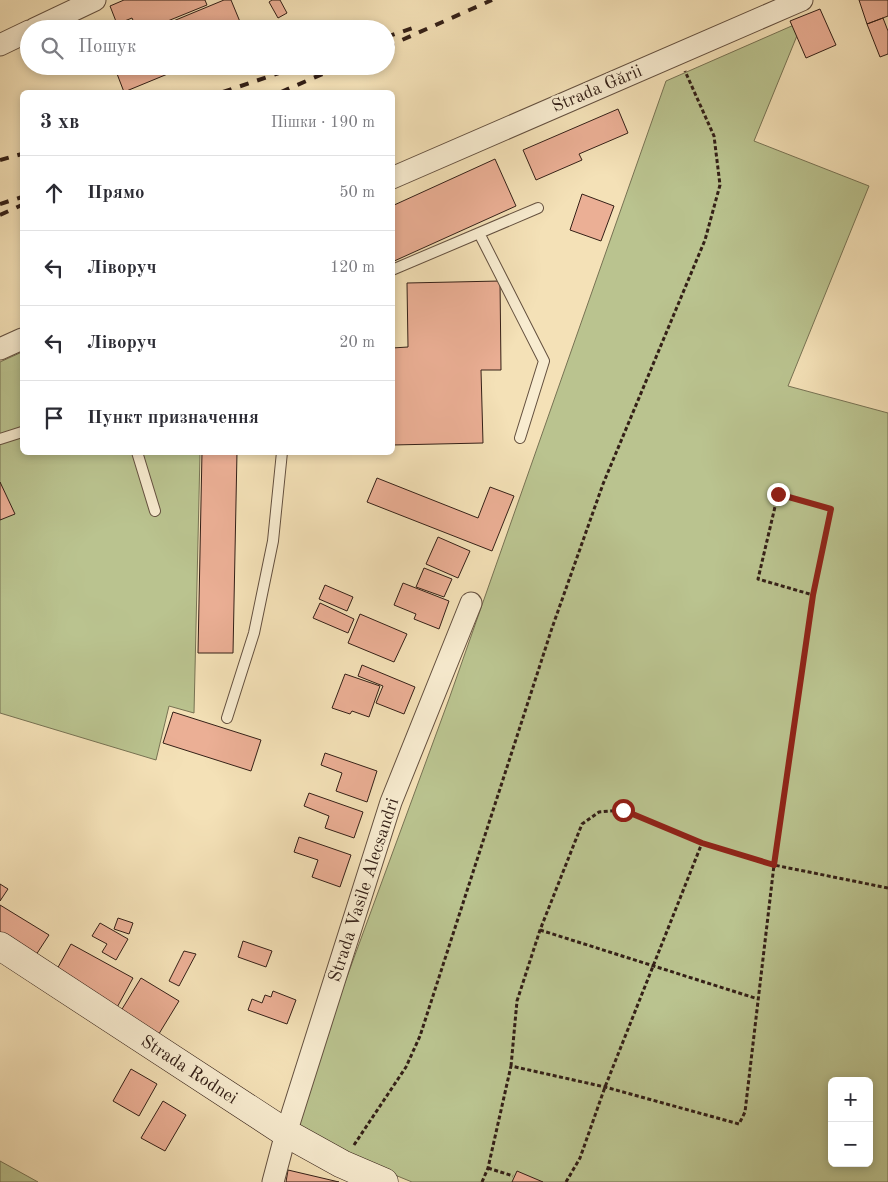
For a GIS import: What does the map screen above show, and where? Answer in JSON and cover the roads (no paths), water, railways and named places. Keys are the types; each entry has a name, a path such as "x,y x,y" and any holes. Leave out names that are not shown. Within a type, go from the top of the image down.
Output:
{"street":[{"path":"53,20 96,0"},
{"name":"Strada Gării","path":"395,177 802,0"},
{"path":"0,45 20,35"},
{"path":"0,349 20,340"},
{"name":"Strada Vasile Alecsandri","path":"273,1182 286,1134 391,802 471,604"},
{"name":"Strada Rodnei","path":"0,946 286,1134 342,1164 384,1182"}],"lane":[{"path":"395,269 538,208"},
{"path":"479,233 544,361 520,438"},
{"path":"0,439 20,433"},
{"path":"138,455 155,510"},
{"path":"227,718 254,633 273,541 282,455"}],"railway":[{"path":"395,43 492,0"},
{"path":"395,34 416,27"},
{"path":"229,90 273,75"},
{"path":"286,90 320,75"},
{"path":"0,160 20,155"},
{"path":"0,204 20,198"},
{"path":"0,215 20,206"}]}
